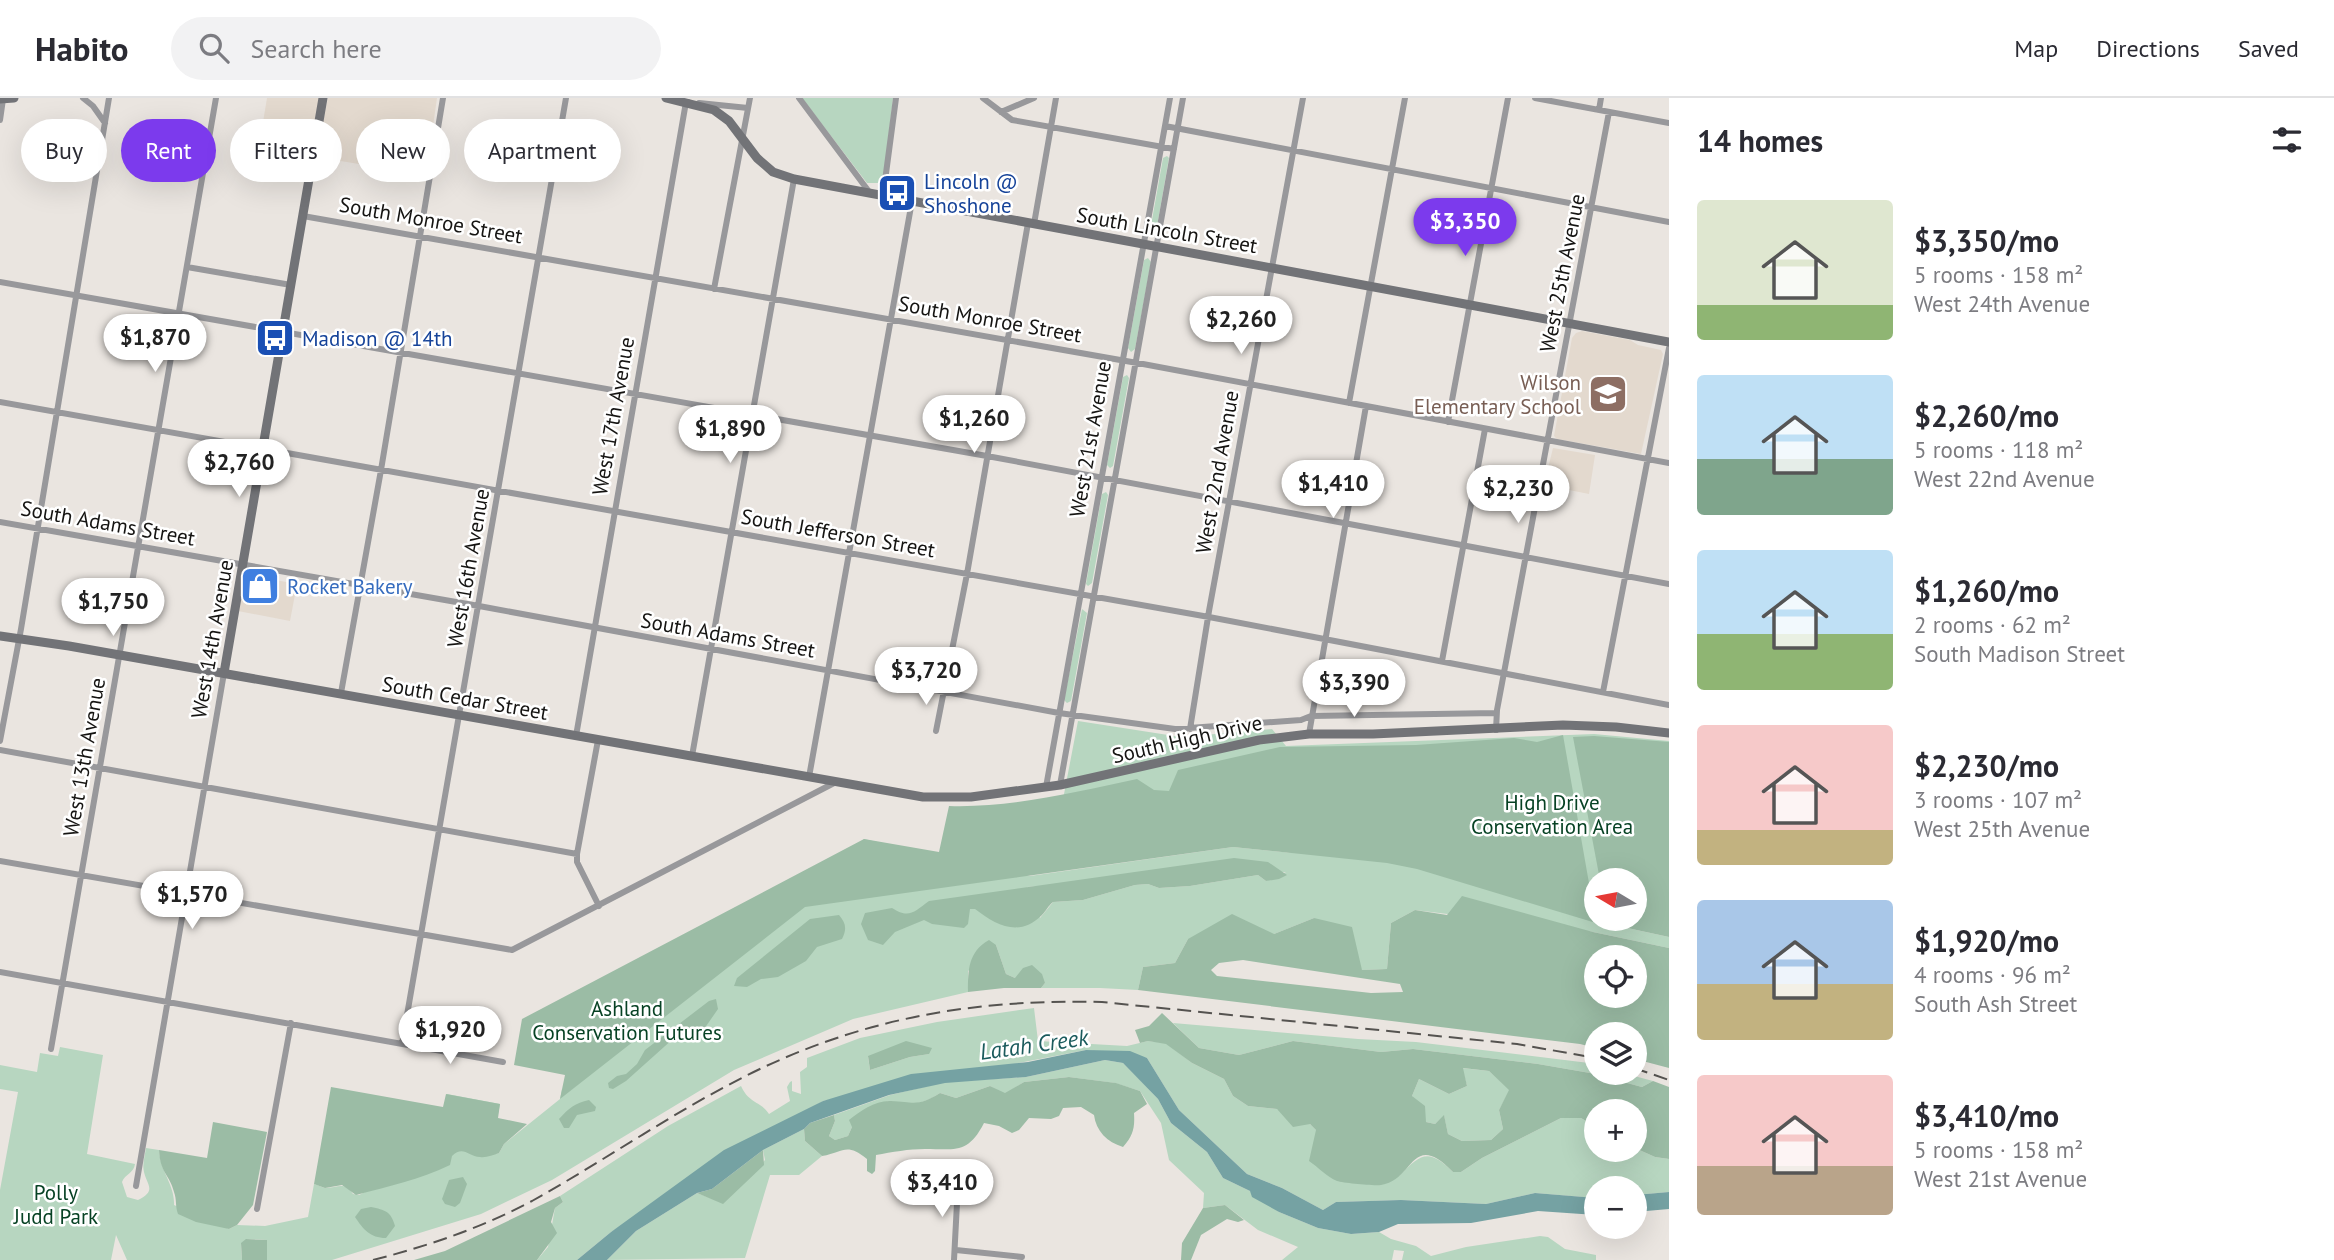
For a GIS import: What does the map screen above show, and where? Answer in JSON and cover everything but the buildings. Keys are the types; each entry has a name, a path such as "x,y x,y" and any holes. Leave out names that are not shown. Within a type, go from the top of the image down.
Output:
{"main road":[{"name":"West 14th Avenue","path":"224,673 323,98"},
{"name":"South Lincoln Street","path":"666,98 714,110 729,121 757,158 773,172 794,179 1669,342"},
{"name":"South Cedar Street","path":"0,636 341,693 923,797"},
{"name":"South High Drive","path":"923,797 971,797 1060,785 1259,740 1309,734 1496,730 1563,725 1669,733"}],"street":[{"path":"83,98 93,106 102,119"},
{"path":"106,119 109,98"},
{"name":"West 13th Avenue","path":"51,1049 216,98"},
{"path":"341,693 443,98"},
{"name":"West 16th Avenue","path":"402,1044 566,98"},
{"path":"714,289 750,98"},
{"path":"799,98 870,193"},
{"path":"883,196 896,98"},
{"path":"983,98 1012,120 1174,149"},
{"path":"1001,112 1034,98"},
{"path":"936,731 1056,98"},
{"name":"West 21st Avenue","path":"1046,787 1170,98"},
{"name":"West 21st Avenue","path":"1060,785 1183,98"},
{"name":"West 22nd Avenue","path":"1190,729 1303,98"},
{"path":"1349,403 1405,98"},
{"path":"1448,422 1508,98"},
{"path":"1535,98 1669,123"},
{"path":"1599,110 1601,98"},
{"path":"0,120 6,99"},
{"name":"South Lincoln Street","path":"686,102 748,107"},
{"name":"West 17th Avenue","path":"576,736 686,102"},
{"name":"West 25th Avenue","path":"1496,730 1496,713 1609,112"},
{"path":"1165,126 1669,222"},
{"path":"692,756 794,179"},
{"path":"0,741 20,638 96,182"},
{"path":"809,777 912,201"},
{"name":"South Monroe Street","path":"303,216 1136,362 1669,463"},
{"path":"187,267 291,285"},
{"path":"0,282 987,456 1669,584"},
{"path":"1603,692 1669,348"},
{"name":"South Jefferson Street","path":"0,402 1209,617 1669,705"},
{"path":"1309,734 1366,407"},
{"path":"1442,661 1485,429"},
{"name":"South Adams Street","path":"0,522 479,606 1073,715 1153,726 1190,729 1301,720 1311,716 1496,713"},
{"name":"West 14th Avenue","path":"136,1186 224,673"},
{"path":"598,740 576,854 577,862 600,906"},
{"path":"0,750 576,854"},
{"path":"0,861 512,950 836,782"},
{"path":"0,972 503,1062"},
{"path":"257,1209 291,1023"},
{"path":"954,1260 957,1203 966,1189"},
{"path":"956,1250 1022,1257"}],"shaded area":[{"path":"267,98 319,98 315,119 264,119"},
{"path":"328,98 437,98 434,119 356,119 356,164 342,161 342,119 324,119"},
{"name":"Wilson Elementary School","path":"1582,331 1630,340 1638,345 1661,350 1663,354 1641,454 1557,439 1554,436 1572,338"},
{"path":"1553,448 1595,455 1589,494 1544,485"},
{"path":"248,575 297,584 290,621 238,611"}],"green space":[{"path":"802,98 893,98 884,175 878,183 867,183"},
{"path":"1163,158 1169,158 1156,232 1152,234 1150,231"},
{"path":"1148,258 1151,262 1135,349 1131,352 1128,348 1144,260"},
{"path":"1127,375 1129,378 1113,466 1110,468 1107,465 1123,377"},
{"path":"1106,492 1108,495 1092,583 1088,586 1086,584 1102,494"},
{"path":"1082,609 1087,613 1071,701 1067,703 1064,700"},
{"path":"1078,721 1181,737 1272,729 1286,746 1594,734 1669,741 1669,911 1647,892 1647,868 1584,868 1584,931 1415,910 1391,923 1387,969 1362,970 1314,918 1274,934 1188,939 1175,963 1143,967 1138,990 1041,988 1045,983 1006,974 996,945 968,971 968,992 853,1019 734,1070 552,1180 481,1214 332,1260 267,1260 267,1240 247,1239 241,1244 242,1260 127,1260 116,1235 111,1260 0,1260 0,1190 18,1092 0,1089 0,1065 37,1072 40,1053 58,1056 60,1047 103,1055 87,1154 135,1164 122,1182 127,1197 138,1200 147,1194 149,1188 143,1166 146,1148 159,1150 174,1205 229,1229 237,1225 265,1226 308,1217 314,1184 326,1188 344,1186 353,1194 359,1195 371,1189 442,1118 447,1094 500,1104 490,1155 499,1153 504,1144 560,1099 562,1089 571,1090 864,839 1030,876 1233,847 1293,853 1060,815","holes":["1286,872 1266,881 1258,875 1190,886 1159,888 1148,884 1135,885 1083,900 1053,902 1040,918 1027,887"]},
{"path":"1563,735 1586,868 1584,868 1584,919 1417,869 1387,863 1233,847 805,907 560,1099 565,1075 514,1065 522,1019 864,839 939,852 949,806 1020,802 1137,779 1154,790 1169,791 1178,770 1280,747 1416,745 1514,738 1537,742"},
{"path":"1573,737 1669,742 1669,937 1641,931 1647,931 1647,868 1598,868"},
{"path":"1234,858 1268,862 1287,875 1266,881 1258,875 1190,886 1159,888 1148,884 1135,885 1083,900 1053,902 1033,922 1016,927 999,924 975,909 970,909 968,924 964,928 932,924 924,920 895,932 883,945 868,940 861,924 865,913 892,908 907,914 929,901"},
{"path":"1462,896 1584,931 1669,948 1669,1068 1647,1062 1647,1022 1584,1022 1584,1045 1138,990 1143,967 1175,963 1188,939 1232,914 1274,934 1314,918 1352,927 1362,970 1387,969 1391,923 1415,910 1447,915","holes":["1243,960 1400,984 1403,992 1371,993 1217,976 1211,970 1219,963"]},
{"path":"839,915 845,926 842,939 817,947 806,961 778,977 761,979 747,987 734,986 737,978 810,919"},
{"path":"1585,931 1641,931 1669,937 1669,948"},
{"path":"989,940 996,945 1006,974 1015,978 1023,968 1032,965 1042,974 1045,983 1041,988 968,992 969,969 973,956"},
{"path":"716,999 718,1009 702,1032 687,1039 674,1038 626,1081 613,1089 609,1088 608,1083 617,1076 626,1074 637,1064 645,1050 709,1001"},
{"path":"1034,1008 1038,1041 1127,1046 1148,1041 1166,1043 1192,1063 1224,1079 1233,1096 1248,1106 1277,1109 1309,1123 1316,1130 1399,1176 1413,1162 1425,1156 1438,1159 1453,1172 1461,1172 1482,1158 1561,1118 1581,1118 1584,1120 1584,1162 1647,1162 1647,1153 1669,1159 1669,1192 1647,1194 1647,1176 1584,1176 1584,1197 1535,1193 1486,1204 1401,1200 1336,1202 1323,1210 1282,1188 1247,1174 1179,1110 1147,1058 1086,1050 823,1101 611,1232 577,1260 537,1260 548,1247 555,1208 563,1202 560,1196 668,1126 741,1086 748,1096 769,1114 790,1101 787,1087 790,1082 792,1081 792,1091 801,1094 800,1072 807,1067 807,1058 860,1038 937,1022","holes":["929,1054 910,1057 870,1070 868,1057"]},
{"path":"1162,1013 1199,1048 1239,1055 1293,1041 1381,1052 1413,1049 1538,1064 1584,1072 1584,1085 1642,1087 1653,1081 1669,1087 1669,1159 1647,1153 1647,1099 1584,1099 1584,1120 1561,1118 1482,1158 1461,1172 1453,1172 1429,1155 1420,1156 1392,1182 1381,1185 1337,1181 1309,1161 1316,1130 1310,1124 1293,1127 1277,1109 1248,1106 1233,1096 1224,1079 1192,1063 1166,1044 1148,1041 1140,1043 1135,1030 1149,1026","holes":["1463,1068 1489,1071 1509,1090 1499,1110 1503,1129 1491,1140 1462,1141 1448,1134 1444,1115 1435,1124 1426,1122 1425,1106 1412,1096 1419,1079 1449,1094 1467,1086"]},
{"path":"1173,1023 1416,1042 1584,1062 1584,1072 1413,1049 1381,1052 1293,1041 1239,1055 1199,1048"},
{"path":"906,1041 932,1048 929,1054 870,1070 868,1056"},
{"path":"1105,1060 1123,1063 1138,1078 1158,1099 1171,1123 1207,1152 1223,1178 1250,1191 1279,1212 1318,1228 1351,1234 1379,1232 1391,1239 1416,1246 1431,1256 1466,1247 1540,1236 1548,1237 1565,1249 1596,1255 1596,1260 1402,1260 1404,1251 1394,1250 1392,1260 1282,1260 1298,1247 1258,1230 1225,1205 1203,1208 1204,1193 1169,1160 1161,1123 1140,1091 1115,1083 1069,1077 1024,1082 1005,1094 990,1086 956,1098 940,1093 915,1103 888,1101 852,1127 848,1136 835,1140 829,1136 835,1121 834,1115 890,1095 945,1082 1026,1077"},
{"path":"1462,1068 1489,1071 1510,1090 1499,1110 1503,1129 1491,1140 1462,1141 1448,1134 1444,1116 1435,1124 1426,1122 1412,1096 1419,1079 1449,1094 1467,1086"},
{"path":"1069,1077 1116,1083 1140,1091 1147,1104 1134,1113 1133,1132 1123,1147 1103,1135 1094,1115 1081,1107 1063,1108 1059,1116 1051,1119 1029,1118 1019,1130 1012,1133 999,1126 984,1123 972,1140 960,1148 876,1155 875,1171 872,1174 867,1171 867,1159 854,1151 845,1150 822,1156 805,1141 804,1129 810,1123 834,1115 835,1121 829,1136 835,1140 848,1136 852,1127 849,1120 880,1102 921,1102 940,1093 956,1098 990,1086 1005,1093 1024,1082"},
{"path":"331,1087 443,1107 446,1094 500,1104 498,1118 527,1124 504,1144 499,1153 482,1157 459,1151 452,1156 450,1165 404,1182 356,1195 342,1185 325,1188 314,1184"},
{"path":"589,1100 596,1107 595,1111 577,1115 569,1128 564,1128 559,1119 572,1107"},
{"path":"213,1122 267,1132 253,1205 237,1225 229,1229 196,1222 178,1214 175,1195 160,1158 159,1150 207,1158"},
{"path":"804,1129 805,1141 822,1156 799,1175 770,1175 745,1258 607,1260 636,1231 697,1193 723,1203 765,1160 763,1150"},
{"path":"763,1150 764,1165 723,1204 697,1193 712,1189"},
{"path":"463,1177 467,1184 460,1203 455,1207 445,1204 442,1199 449,1180"},
{"path":"560,1196 563,1202 555,1208 551,1222 557,1233 537,1260 414,1260 445,1251"},
{"path":"1225,1205 1244,1220 1238,1222 1227,1219 1201,1235 1191,1260 1181,1260 1182,1243 1203,1208"},
{"path":"371,1207 384,1210 392,1217 395,1226 386,1238 367,1232 355,1217 361,1209"},
{"path":"246,1239 267,1240 267,1260 242,1260 241,1243"}],"water":[{"path":"1086,1050 1130,1051 1147,1058 1179,1110 1247,1174 1282,1188 1323,1210 1336,1202 1401,1200 1486,1204 1535,1193 1584,1197 1584,1214 1538,1211 1471,1223 1398,1224 1379,1232 1351,1234 1318,1228 1279,1212 1252,1197 1250,1191 1223,1178 1207,1152 1171,1123 1158,1099 1123,1063 1105,1060 1026,1077 945,1083 889,1095 810,1123 804,1129 763,1150 712,1189 697,1193 636,1231 607,1260 577,1260 724,1150 823,1101 911,1074 1028,1062"},
{"path":"1669,1192 1669,1209 1647,1211 1647,1194"}],"railway":[{"path":"373,1260 414,1249 513,1211 674,1115 762,1068 845,1035 928,1014 1013,1004 1102,1002 1517,1044 1584,1056"},
{"path":"1647,1072 1669,1080"}],"place":[{"name":"Lincoln @ Shoshone","path":"897,193"},
{"name":"Madison @ 14th","path":"275,338"},
{"name":"Wilson Elementary School","path":"1608,394"},
{"name":"Rocket Bakery","path":"260,586"}],"park label":[{"name":"High Drive Conservation Area","path":"1552,814"},
{"name":"Ashland Conservation Futures","path":"627,1020"},
{"name":"Polly Judd Park","path":"56,1204"}],"water label":[{"name":"Latah Creek","path":"1034,1044"}]}
